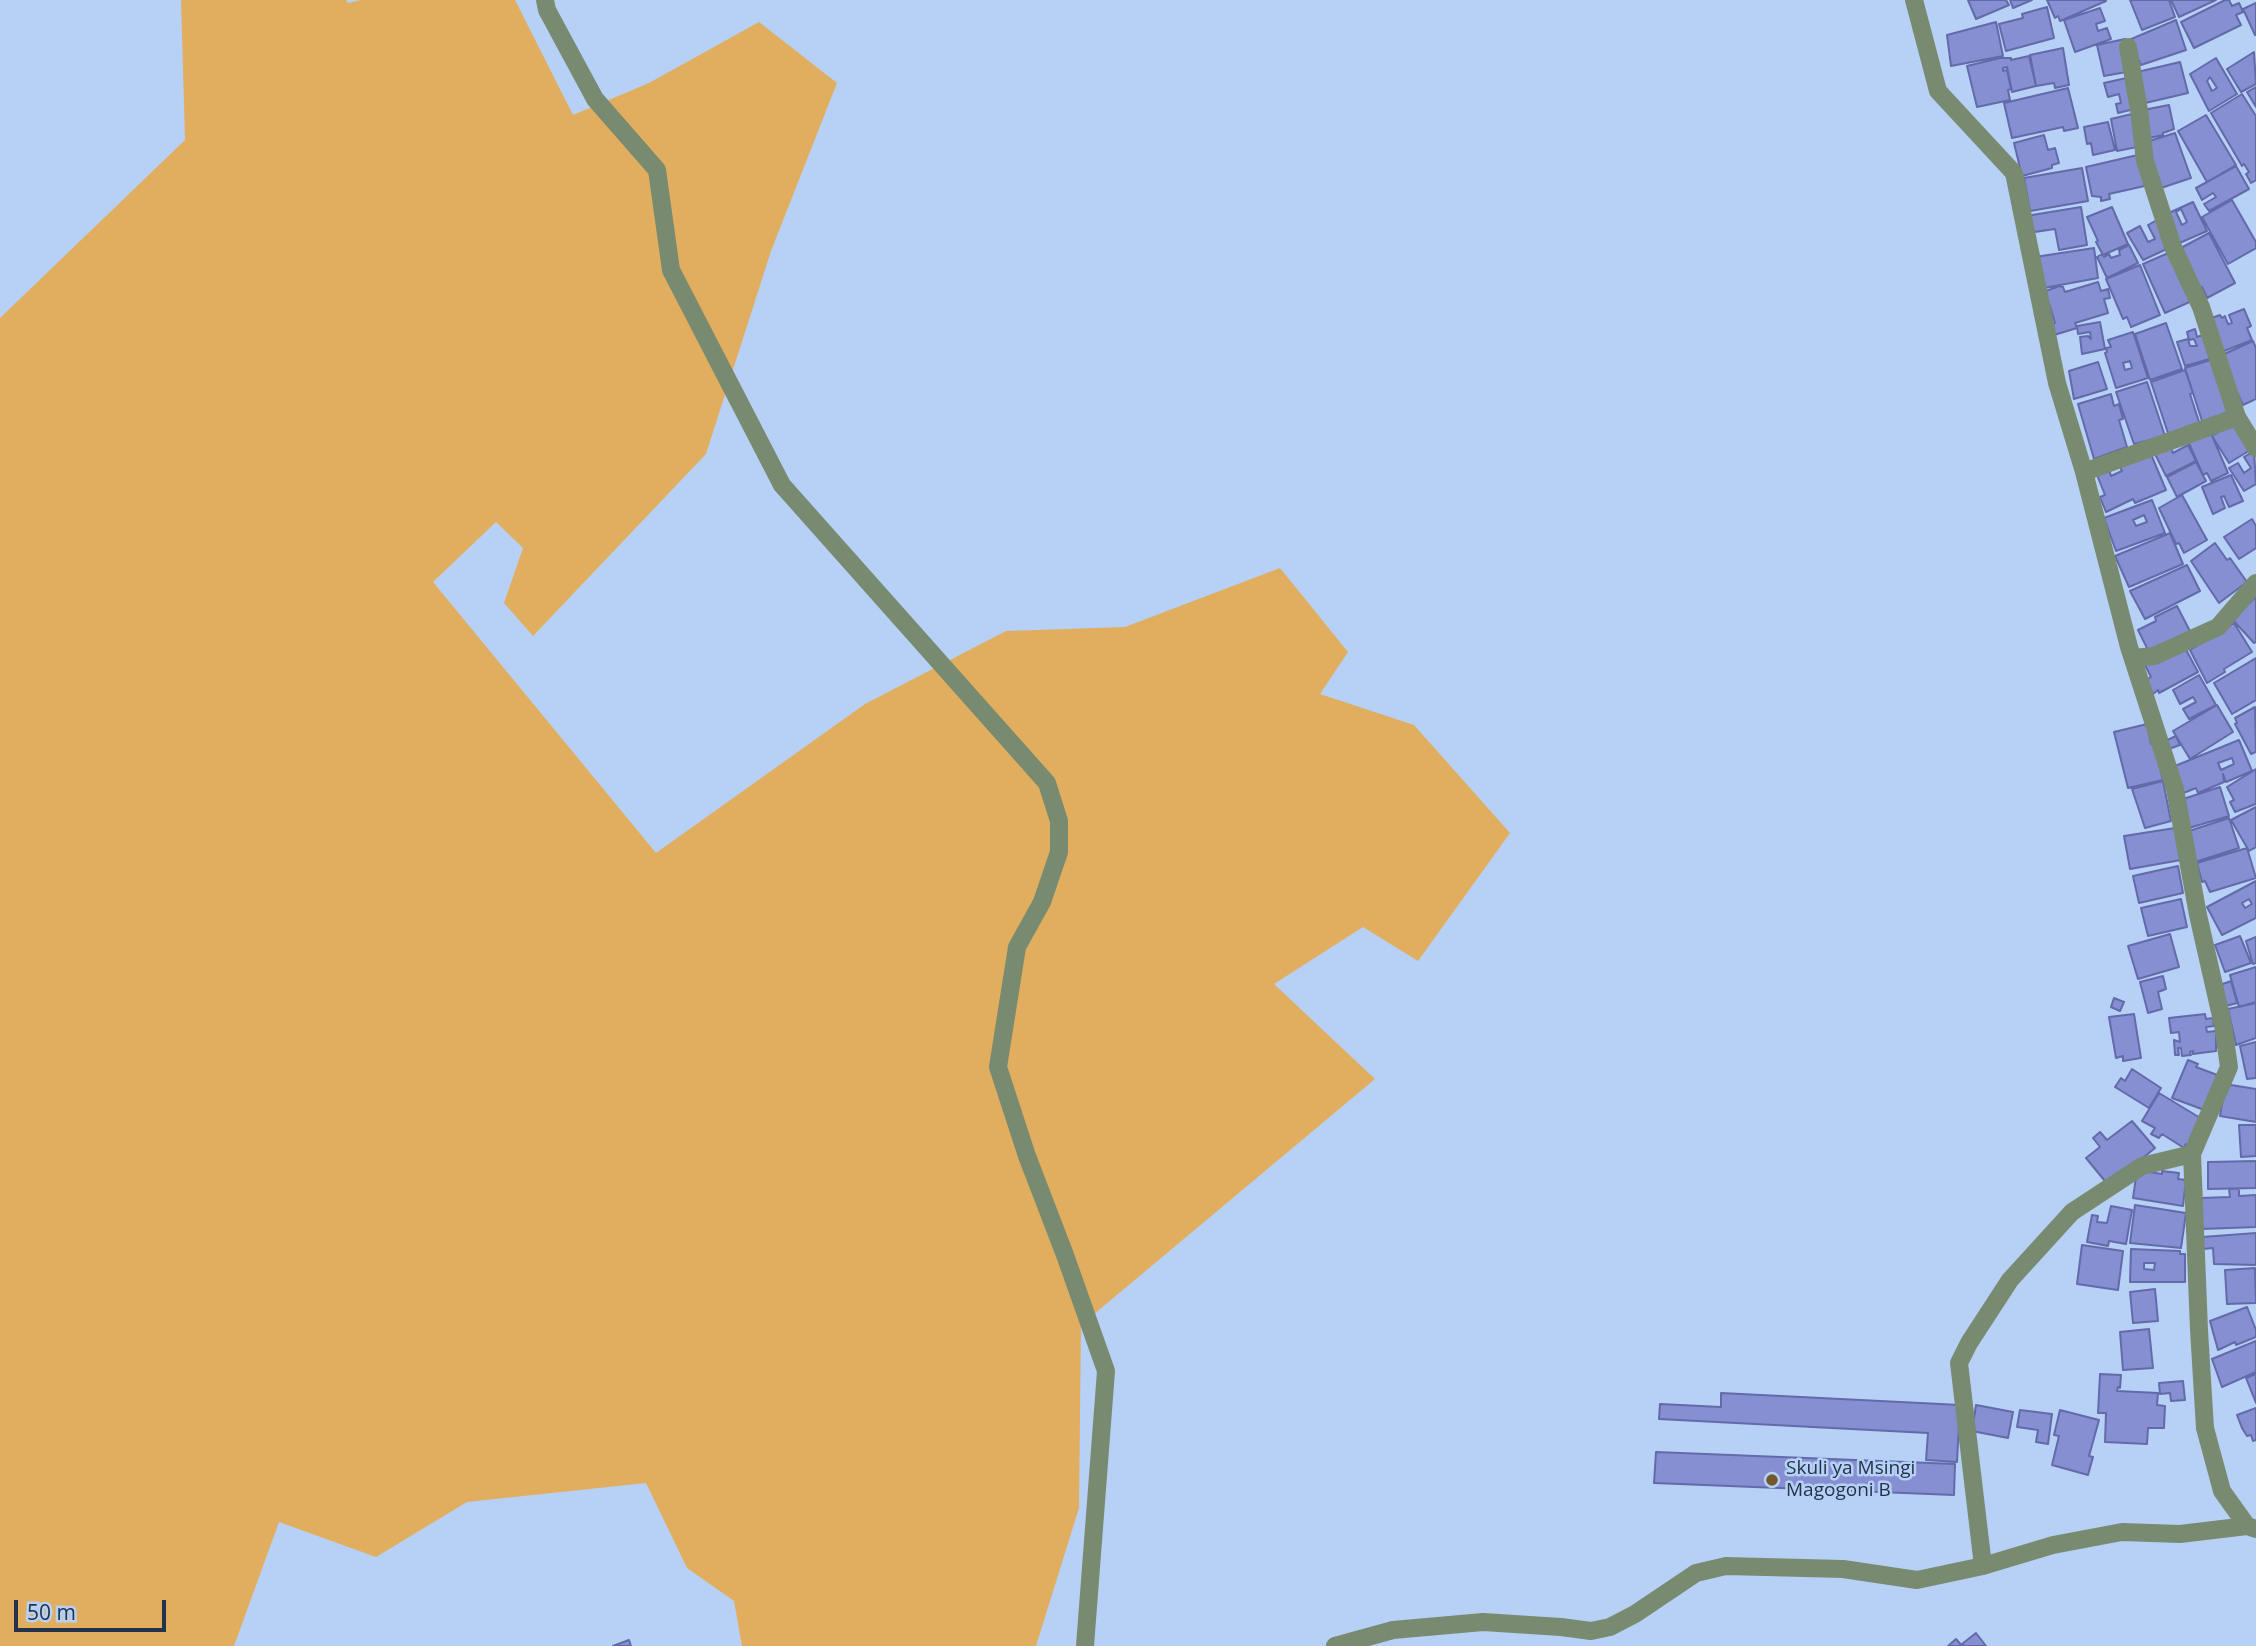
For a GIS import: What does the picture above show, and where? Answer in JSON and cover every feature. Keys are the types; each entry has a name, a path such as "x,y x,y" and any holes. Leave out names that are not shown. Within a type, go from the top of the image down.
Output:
{"street":[{"path":"545,0 547,10 595,99 657,170 671,270 782,485 1047,783 1059,821 1059,852 1042,902 1017,947 998,1067 1027,1156 1106,1371 1085,1646"},
{"path":"1914,0 1938,91 2014,173 2057,383 2084,472 2133,658 2175,789 2197,915 2223,1025 2229,1067 2192,1154 2206,1428 2222,1491 2251,1527"},
{"path":"2128,47 2145,161 2173,247 2201,307 2237,418 2256,447"},
{"path":"2084,472 2237,418"},
{"path":"2133,658 2154,656 2218,627 2256,583"},
{"path":"1983,1566 1959,1363 1969,1343 2010,1280 2072,1212 2142,1166 2192,1154"},
{"path":"1335,1646 1393,1630 1483,1622 1591,1631 1610,1627 1635,1614 1696,1573 1726,1566 1843,1569 1917,1580 1983,1566 2053,1545 2122,1532 2180,1534 2251,1527"}],"shaded area":[{"path":"181,0 346,0 348,3 361,0 515,0 573,115 649,83 759,22 837,83 771,251 706,454 533,636 504,603 523,548 496,522 433,582 656,853 865,704 1006,631 1125,627 1280,568 1348,652 1320,694 1414,725 1510,833 1418,961 1363,927 1274,984 1375,1079 1081,1325 1079,1508 1036,1646 742,1646 734,1601 687,1568 646,1483 467,1502 376,1557 279,1522 234,1646 0,1646 0,318 185,140"}],"building":[{"path":"1968,0 2006,0 2009,5 1976,19"},
{"path":"2010,0 2032,0 2013,8"},
{"path":"2047,0 2106,1 2060,21 2058,16 2055,18"},
{"path":"2130,0 2169,0 2175,17 2142,30"},
{"path":"2171,0 2216,0 2179,17"},
{"path":"2229,0 2232,6 2239,3 2243,12 2236,15 2241,25 2194,48 2181,22"},
{"path":"2256,3 2256,35 2255,35 2243,9"},
{"path":"2047,7 2054,38 2006,51 1999,24 2023,18 2022,14"},
{"path":"2100,8 2105,21 2096,24 2098,31 2107,28 2111,39 2075,52 2064,20"},
{"path":"2176,20 2186,50 2141,65 2129,40"},
{"path":"1996,22 2003,56 1951,66 1947,35"},
{"path":"2125,39 2132,71 2104,76 2097,45"},
{"path":"2063,48 2069,85 2055,88 2054,83 2036,86 2030,55"},
{"path":"2254,52 2256,84 2241,92 2227,69"},
{"path":"2029,56 2036,86 2012,92 2007,67 2003,68 2003,71 2007,70 2010,100 1977,107 1967,66 2000,58 2011,60"},
{"path":"2216,58 2237,94 2209,111 2190,74","holes":["2210,77 2217,88 2212,91 2207,81"]},
{"path":"2180,62 2188,93 2141,104 2133,73"},
{"path":"2131,77 2138,108 2118,113 2116,104 2121,103 2119,94 2108,97 2104,83"},
{"path":"2256,87 2256,107 2247,92"},
{"path":"2068,88 2078,128 2064,131 2063,127 2012,138 2004,103"},
{"path":"2242,94 2256,116 2256,180 2251,183 2246,174 2249,172 2244,164 2242,166 2211,113"},
{"path":"2169,105 2174,129 2149,138 2143,110"},
{"path":"2136,113 2142,146 2117,151 2111,119"},
{"path":"2206,115 2236,165 2207,182 2178,131"},
{"path":"2108,122 2115,150 2093,155 2091,143 2087,144 2084,127"},
{"path":"2175,133 2191,178 2158,189 2143,143"},
{"path":"2044,135 2048,150 2055,148 2059,163 2052,165 2052,168 2022,176 2014,143"},
{"path":"2142,154 2149,185 2109,194 2110,199 2101,201 2101,197 2092,196 2086,167"},
{"path":"2236,166 2249,189 2209,211 2204,204 2216,197 2213,193 2202,200 2196,188"},
{"path":"2082,168 2088,201 2030,211 2024,178"},
{"path":"2232,200 2256,242 2256,248 2228,264 2202,217"},
{"path":"2193,202 2207,231 2175,245 2162,216","holes":["2181,209 2187,222 2182,225 2176,212"]},
{"path":"2081,207 2087,245 2059,250 2055,229 2028,233 2026,216"},
{"path":"2112,207 2128,244 2103,255 2087,217"},
{"path":"2157,220 2171,247 2143,260 2127,233 2140,226 2148,242 2155,239 2148,225"},
{"path":"2209,233 2235,283 2207,298 2202,287 2198,289 2177,250"},
{"path":"2129,245 2138,263 2107,278 2097,257 2102,254 2104,257 2109,254 2111,258 2120,255 2119,250"},
{"path":"2094,248 2098,278 2044,288 2035,257"},
{"path":"2173,251 2194,300 2165,313 2143,264"},
{"path":"2140,265 2160,315 2131,327 2127,317 2123,319 2106,279"},
{"path":"2098,282 2101,291 2108,289 2110,298 2104,299 2108,313 2075,323 2077,328 2054,335 2051,324 2055,323 2049,303 2041,293 2059,286 2063,287 2065,292"},
{"path":"2244,309 2251,326 2247,328 2252,340 2219,353 2209,319 2220,315 2222,318 2225,316 2228,324 2232,323 2229,315"},
{"path":"2100,322 2105,349 2082,354 2080,337 2088,336 2091,339 2090,332 2078,334 2077,326"},
{"path":"2166,323 2182,369 2150,380 2135,334"},
{"path":"2195,329 2197,337 2206,334 2213,358 2185,366 2177,342 2188,339 2190,346 2197,346 2194,339 2189,340 2187,332"},
{"path":"2133,332 2148,378 2116,388 2105,353 2106,348 2111,347 2108,340","holes":["2130,361 2132,368 2125,370 2123,363"]},
{"path":"2253,341 2256,348 2256,399 2243,405 2220,356"},
{"path":"2214,359 2234,414 2203,424 2185,368"},
{"path":"2098,362 2107,389 2074,399 2069,371"},
{"path":"2185,370 2201,428 2170,439 2151,382"},
{"path":"2147,382 2165,436 2134,444 2116,392"},
{"path":"2111,394 2114,406 2119,404 2123,419 2119,420 2127,447 2094,459 2078,404"},
{"path":"2235,422 2252,449 2229,463 2212,436"},
{"path":"2210,431 2228,473 2211,481 2207,473 2203,475 2188,441"},
{"path":"2188,445 2196,461 2166,476 2155,454 2171,447 2173,453"},
{"path":"2254,451 2256,484 2244,491 2229,468 2238,463 2244,473 2251,468 2244,457"},
{"path":"2150,452 2166,490 2135,503 2133,499 2106,512 2100,497 2105,495 2097,475 2109,470 2111,476 2122,471 2119,465"},
{"path":"2196,462 2206,481 2177,497 2167,477"},
{"path":"2231,475 2243,501 2229,507 2224,496 2221,497 2225,508 2213,514 2202,487"},
{"path":"2182,495 2207,540 2184,553 2179,543 2176,544 2159,508"},
{"path":"2152,500 2165,533 2116,551 2104,518","holes":["2144,515 2147,522 2136,526 2133,520"]},
{"path":"2252,519 2256,526 2256,548 2239,559 2224,537"},
{"path":"2170,533 2183,564 2129,587 2115,556"},
{"path":"2215,543 2247,582 2219,603 2191,561"},
{"path":"2187,565 2200,591 2145,619 2130,591"},
{"path":"2256,597 2256,642 2254,643 2232,619"},
{"path":"2177,606 2192,635 2150,654 2138,630 2156,621 2155,617"},
{"path":"2234,623 2252,652 2207,683 2190,650"},
{"path":"2183,644 2198,672 2153,694 2146,680 2151,677 2145,665"},
{"path":"2256,658 2256,700 2232,714 2214,683"},
{"path":"2199,675 2216,705 2189,719 2183,709 2196,702 2193,697 2180,704 2173,690"},
{"path":"2217,705 2233,732 2190,759 2173,731"},
{"path":"2255,707 2256,752 2251,754 2235,724 2235,718"},
{"path":"2147,724 2163,780 2128,788 2114,732"},
{"path":"2176,736 2180,745 2166,750 2163,742"},
{"path":"2239,740 2252,771 2226,782 2223,774 2224,782 2198,793 2196,788 2181,794 2170,768","holes":["2232,758 2234,764 2221,770 2218,763"]},
{"path":"2256,769 2256,804 2235,812 2230,802 2234,800 2227,787"},
{"path":"2163,781 2171,821 2145,828 2132,789"},
{"path":"2220,787 2229,816 2189,828 2180,800"},
{"path":"2256,807 2256,847 2249,851 2231,820"},
{"path":"2229,818 2239,848 2195,862 2186,832"},
{"path":"2175,828 2181,860 2130,869 2124,836"},
{"path":"2247,848 2256,878 2210,892 2205,881 2202,882 2197,863"},
{"path":"2178,866 2183,893 2139,903 2133,876"},
{"path":"2256,881 2256,918 2222,935 2207,907","holes":["2249,899 2252,904 2245,908 2242,903"]},
{"path":"2181,899 2187,927 2148,936 2141,908"},
{"path":"2170,934 2179,967 2138,979 2128,946"},
{"path":"2240,936 2251,963 2225,972 2215,945"},
{"path":"2256,937 2256,963 2253,964 2246,941"},
{"path":"2256,967 2256,1002 2239,1007 2230,975"},
{"path":"2163,976 2166,989 2158,992 2162,1009 2148,1013 2140,982"},
{"path":"2231,981 2237,1003 2226,1006 2220,985"},
{"path":"2114,998 2124,1002 2120,1011 2111,1007"},
{"path":"2256,1003 2256,1038 2236,1045 2228,1009"},
{"path":"2134,1014 2141,1058 2123,1061 2123,1056 2116,1058 2109,1017"},
{"path":"2205,1014 2206,1019 2213,1018 2214,1026 2206,1027 2207,1032 2216,1031 2216,1051 2193,1054 2193,1051 2190,1052 2191,1055 2182,1056 2181,1048 2178,1048 2179,1055 2175,1055 2174,1040 2180,1042 2179,1032 2171,1033 2169,1018"},
{"path":"2256,1042 2256,1078 2247,1079 2240,1046"},
{"path":"2188,1060 2198,1064 2196,1067 2220,1076 2207,1111 2172,1098"},
{"path":"2132,1069 2161,1088 2149,1108 2115,1087 2121,1078 2125,1081"},
{"path":"2225,1084 2256,1089 2256,1122 2220,1116"},
{"path":"2159,1093 2202,1119 2190,1147 2186,1144 2184,1148 2162,1134 2159,1138 2151,1134 2155,1128 2142,1121"},
{"path":"2132,1121 2155,1148 2109,1186 2086,1158 2100,1147 2093,1138 2100,1132 2107,1140"},
{"path":"2239,1125 2256,1125 2256,1156 2241,1157"},
{"path":"2256,1161 2256,1188 2208,1189 2208,1162"},
{"path":"2137,1170 2162,1174 2162,1171 2179,1173 2178,1179 2186,1180 2183,1206 2133,1198"},
{"path":"2229,1189 2239,1189 2239,1196 2256,1195 2256,1227 2201,1229 2200,1198 2230,1197"},
{"path":"2135,1205 2186,1213 2181,1248 2130,1243"},
{"path":"2111,1206 2132,1210 2126,1244 2109,1241 2108,1246 2087,1242 2092,1215 2098,1216 2097,1222 2107,1223"},
{"path":"2256,1233 2256,1265 2214,1264 2213,1248 2203,1249 2202,1237"},
{"path":"2082,1245 2123,1251 2118,1290 2077,1284"},
{"path":"2131,1249 2180,1251 2180,1254 2185,1254 2185,1282 2130,1282","holes":["2144,1263 2155,1263 2154,1270 2144,1269"]},
{"path":"2255,1268 2256,1303 2227,1304 2225,1270"},
{"path":"2155,1289 2158,1321 2133,1323 2130,1292"},
{"path":"2247,1307 2256,1337 2218,1350 2210,1321"},
{"path":"2149,1329 2153,1368 2123,1370 2120,1332"},
{"path":"2256,1341 2256,1372 2222,1387 2212,1359"},
{"path":"2100,1374 2121,1375 2120,1388 2118,1387 2117,1391 2158,1393 2157,1405 2165,1406 2164,1428 2148,1428 2147,1444 2105,1442 2106,1413 2098,1413"},
{"path":"2256,1374 2256,1403 2246,1378"},
{"path":"2183,1381 2185,1400 2171,1401 2170,1393 2160,1394 2159,1383"},
{"path":"1721,1393 1960,1405 1957,1462 1926,1460 1928,1433 1659,1419 1660,1404 1721,1407"},
{"path":"1976,1405 2013,1412 2008,1438 1972,1431"},
{"path":"2256,1408 2256,1440 2253,1441 2251,1435 2247,1436 2242,1428 2237,1415"},
{"path":"2020,1410 2052,1414 2048,1444 2036,1442 2038,1430 2017,1427"},
{"path":"2060,1410 2099,1420 2089,1456 2093,1457 2088,1475 2052,1465 2059,1436 2054,1435"},
{"path":"1656,1452 1955,1464 1954,1495 1654,1483"},
{"path":"1976,1633 1986,1646 1962,1644"},
{"path":"1956,1639 1962,1646 1948,1646"},
{"path":"629,1640 631,1646 613,1646"}],"place":[{"name":"Skuli ya Msingi Magogoni B","path":"1772,1480"}]}
